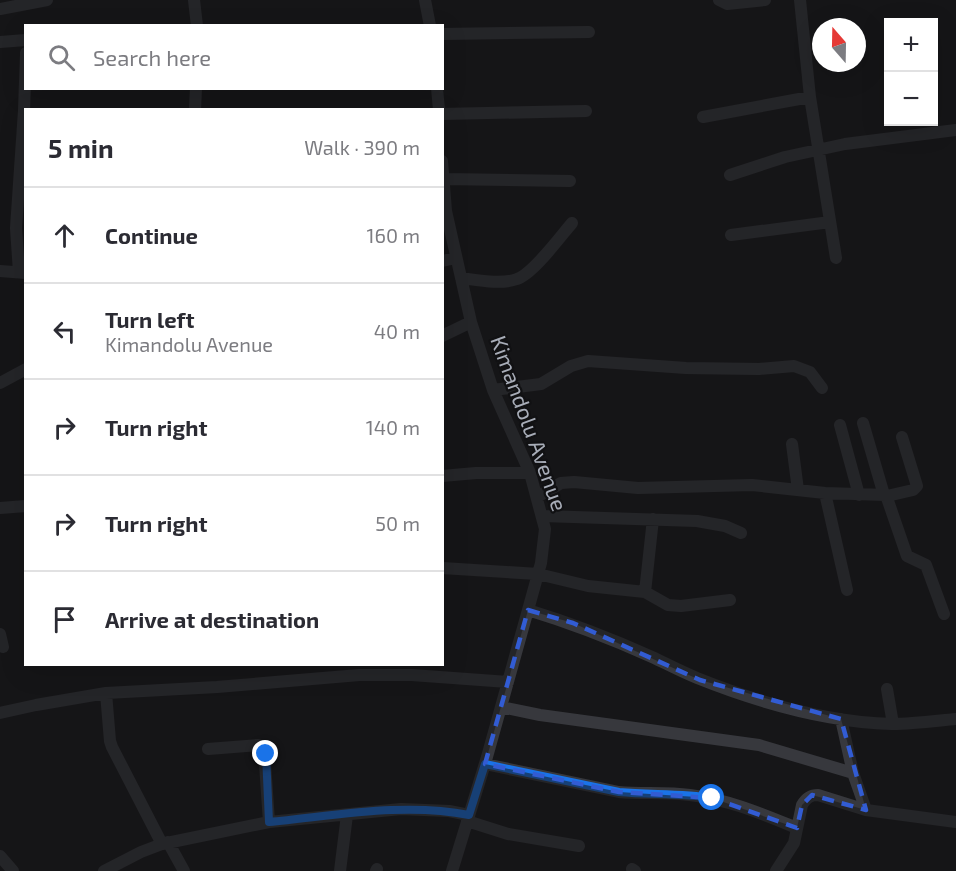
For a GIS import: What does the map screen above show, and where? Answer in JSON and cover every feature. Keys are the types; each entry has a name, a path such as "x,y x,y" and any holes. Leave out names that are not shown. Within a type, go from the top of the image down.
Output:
{"street":[{"path":"0,9 47,0"},
{"path":"194,0 197,24"},
{"path":"425,0 430,24"},
{"path":"713,0 727,4 765,0"},
{"path":"800,0 810,98 836,258"},
{"path":"444,34 589,32"},
{"path":"0,42 24,40"},
{"path":"24,108 25,90"},
{"path":"195,108 196,90"},
{"path":"437,90 439,108"},
{"path":"703,117 810,98"},
{"path":"0,271 22,273 16,228 24,111"},
{"path":"444,114 586,111"},
{"path":"730,175 785,157 845,144 956,130"},
{"path":"444,179 570,182"},
{"name":"Kimandolu Avenue","path":"444,179 444,212 471,322 494,390 530,473 545,529 538,574 485,764 452,871"},
{"path":"731,235 830,222"},
{"path":"461,278 486,281 519,279 542,258 572,223"},
{"path":"444,261 456,258"},
{"path":"444,335 471,322"},
{"path":"494,390 541,384 571,366 588,361 696,369 759,369 794,366 810,372 822,388"},
{"path":"0,383 24,370"},
{"path":"863,423 885,496 907,556 926,565 944,614"},
{"path":"840,425 859,495"},
{"path":"537,497 567,482 638,488 752,485 825,493 885,496 913,490 917,486 902,437"},
{"path":"792,444 798,490"},
{"path":"444,476 530,473"},
{"path":"825,493 847,590"},
{"path":"0,508 24,506"},
{"path":"543,516 697,520 725,526 741,533"},
{"path":"645,592 652,519"},
{"path":"444,568 538,574 588,586 645,592 674,606 730,600"},
{"path":"528,610 573,623 700,680 767,701 841,719 893,724 956,719"},
{"path":"0,634 3,647"},
{"path":"0,713 106,693 359,675 412,675 508,682"},
{"path":"887,689 893,724"},
{"path":"106,693 112,747 183,871"},
{"path":"501,707 550,717 759,746 853,773"},
{"path":"841,719 853,773 866,810"},
{"path":"207,749 258,745 264,748 269,822"},
{"path":"485,764 619,792 686,794 727,801 797,828"},
{"path":"776,871 794,843 802,805 812,795 866,810 925,816 956,822"},
{"path":"104,871 141,852 165,843 269,822 401,809 449,811 508,834 579,846"},
{"path":"340,871 347,814"},
{"path":"0,856 13,871"}],"highlighted area":[{"path":"528,610 573,623 700,680 841,719 866,810 812,795 802,805 797,828 712,798 619,792 485,764"}],"route":[{"path":"266,754 269,822 401,809 449,811 469,815 485,764 619,792 686,794 712,798"}]}
